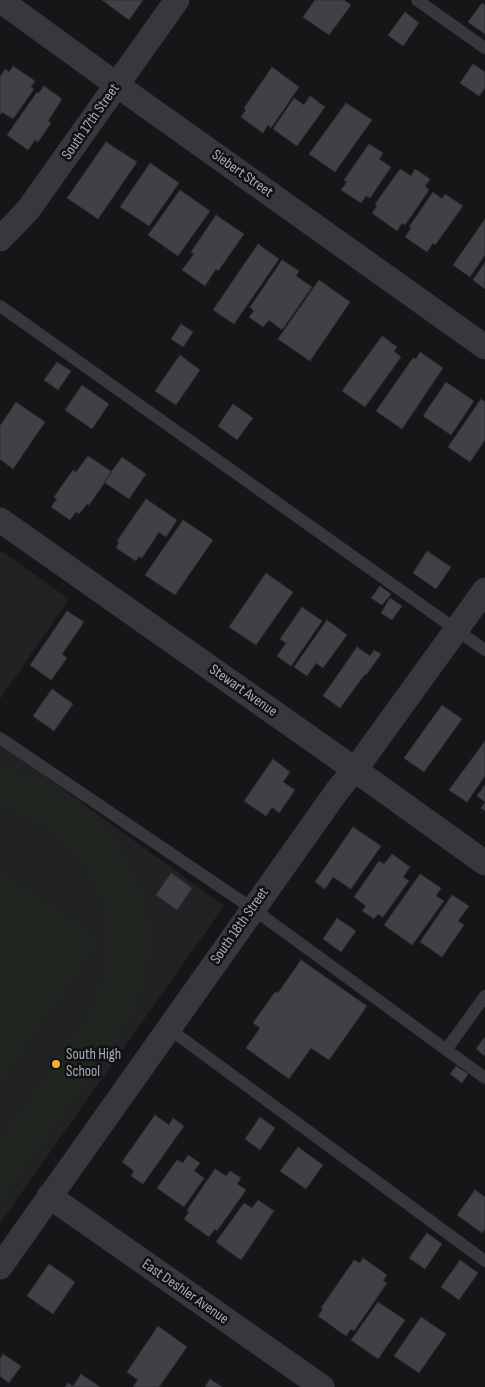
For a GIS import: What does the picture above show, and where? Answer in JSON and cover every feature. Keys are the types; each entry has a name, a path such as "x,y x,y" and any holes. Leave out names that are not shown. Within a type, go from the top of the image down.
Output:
{"street":[{"name":"Siebert Street","path":"0,0 485,347"},
{"name":"South 17th Street","path":"0,239 28,210 177,0"},
{"name":"Stewart Avenue","path":"0,520 354,769 485,864"},
{"name":"South 18th Street","path":"0,1267 337,790 360,763 485,590"},
{"name":"East Deshler Avenue","path":"49,1196 322,1387"}],"lane":[{"path":"417,0 485,48"},
{"path":"0,306 485,650"},
{"path":"0,738 253,909 485,1078"},
{"path":"446,1050 485,996"},
{"path":"168,1028 485,1261"}],"shaded area":[{"path":"0,550 69,599 0,699"},
{"name":"South High School","path":"0,743 224,906 0,1223"},
{"path":"0,769 44,783 68,796 88,812 111,836 130,867 145,904 150,939 146,973 136,1006 112,1045 0,1203 0,1141 80,1029 97,999 108,963 108,928 100,896 84,863 63,839 39,823 10,810 0,808"},
{"path":"0,871 99,940 0,1082"}],"building":[{"path":"102,0 143,0 129,20"},
{"path":"315,0 344,0 351,5 329,35 303,17"},
{"path":"482,3 485,5 485,34 468,22"},
{"path":"405,12 419,23 403,46 388,35"},
{"path":"473,64 485,72 485,88 479,96 460,83"},
{"path":"13,66 35,81 31,87 34,89 13,119 2,112 0,115 0,77 5,69 9,72"},
{"path":"272,67 299,87 271,128 268,125 263,133 241,117 246,110 244,108"},
{"path":"44,86 62,99 48,121 51,123 38,142 35,140 28,150 7,135 37,92 39,93"},
{"path":"310,96 325,107 297,146 273,129 294,98 304,105"},
{"path":"346,103 372,120 335,172 309,154"},
{"path":"106,142 137,162 98,219 67,198"},
{"path":"369,144 383,153 379,159 391,167 370,198 366,196 361,203 341,190 347,182 344,180"},
{"path":"150,163 179,183 149,226 120,207"},
{"path":"400,169 411,176 415,169 430,179 425,186 429,190 405,225 402,223 397,231 372,213 377,206 375,204"},
{"path":"180,190 210,211 178,256 148,235"},
{"path":"433,192 442,199 445,194 463,206 435,245 433,243 427,252 405,237 411,228 409,227"},
{"path":"216,215 244,234 205,286 182,270 194,254 191,252"},
{"path":"485,219 485,255 470,277 453,265"},
{"path":"258,244 279,259 234,324 213,310"},
{"path":"282,260 299,271 296,276 312,287 282,330 269,320 263,327 249,317 254,311 250,307"},
{"path":"485,262 485,289 473,280"},
{"path":"319,280 350,302 310,361 278,339"},
{"path":"181,324 193,332 183,347 171,339"},
{"path":"382,336 397,347 394,351 401,357 365,407 342,391"},
{"path":"420,352 443,368 402,429 376,411 413,358 416,359"},
{"path":"180,355 200,370 176,405 155,391"},
{"path":"57,362 71,371 58,390 44,380"},
{"path":"446,382 474,401 451,435 423,416"},
{"path":"82,385 109,404 92,429 65,410"},
{"path":"481,399 485,402 485,440 470,462 448,447"},
{"path":"16,402 45,422 13,469 0,459 0,426"},
{"path":"233,404 253,418 237,440 218,426"},
{"path":"88,456 112,472 89,505 87,504 79,514 76,512 70,520 51,507 57,499 54,497 73,470 76,472"},
{"path":"122,457 146,474 129,499 104,482"},
{"path":"146,499 177,520 166,537 159,532 142,558 139,556 136,561 116,548 119,542 117,541"},
{"path":"183,520 213,540 175,595 145,575"},
{"path":"427,551 451,567 436,589 413,573"},
{"path":"266,573 293,592 256,645 229,627"},
{"path":"380,586 391,594 382,605 371,598"},
{"path":"390,598 402,606 392,620 381,613"},
{"path":"302,607 322,621 291,666 277,656 286,643 280,639"},
{"path":"67,611 84,622 62,654 67,658 51,680 30,665"},
{"path":"327,620 347,635 323,668 316,663 307,676 294,667"},
{"path":"357,647 370,656 374,650 381,654 340,708 323,696"},
{"path":"52,689 73,704 54,731 33,716"},
{"path":"442,705 462,719 424,772 404,758"},
{"path":"485,741 485,776 467,802 449,790"},
{"path":"273,759 290,772 283,782 295,790 279,813 272,807 266,816 244,801"},
{"path":"485,785 485,802 477,796"},
{"path":"485,802 485,811 481,808"},
{"path":"353,827 381,846 351,889 333,877 325,889 315,882"},
{"path":"392,854 410,867 403,877 409,881 383,917 378,914 374,919 362,911 366,906 354,897 379,861 384,864"},
{"path":"171,873 192,888 177,910 156,895"},
{"path":"420,874 441,888 436,896 444,901 412,945 384,925"},
{"path":"452,895 469,906 458,921 464,925 442,957 420,942"},
{"path":"337,918 356,931 341,952 323,939"},
{"path":"301,960 367,1006 329,1060 311,1048 289,1079 246,1048 260,1028 253,1023 275,992 278,993"},
{"path":"485,1038 485,1056 476,1049"},
{"path":"456,1066 468,1074 462,1083 450,1074"},
{"path":"155,1115 169,1125 173,1118 184,1126 143,1184 131,1176 134,1171 122,1162"},
{"path":"260,1117 275,1128 260,1150 245,1139"},
{"path":"298,1147 323,1165 306,1189 280,1171"},
{"path":"188,1155 200,1163 194,1171 204,1178 184,1207 157,1188 177,1160 183,1163"},
{"path":"215,1169 226,1176 230,1171 241,1178 237,1184 246,1190 217,1231 215,1229 209,1237 184,1219 189,1212 187,1210"},
{"path":"475,1190 485,1197 485,1229 482,1233 457,1215"},
{"path":"258,1200 274,1211 241,1260 216,1242 244,1203 252,1208"},
{"path":"427,1233 442,1244 425,1269 409,1258"},
{"path":"363,1258 387,1275 383,1281 387,1283 354,1331 351,1329 346,1336 318,1316 323,1309 321,1308 354,1260 360,1263"},
{"path":"460,1260 478,1273 459,1300 441,1287"},
{"path":"49,1264 75,1282 53,1314 27,1296"},
{"path":"378,1302 405,1320 378,1359 351,1340"},
{"path":"421,1317 446,1334 419,1373 394,1356"},
{"path":"158,1326 187,1347 159,1387 133,1387 138,1380 127,1372"},
{"path":"3,1354 21,1366 9,1383 0,1376 0,1359"},
{"path":"81,1374 100,1387 65,1387 68,1383 73,1386"},
{"path":"210,1379 222,1387 205,1387"}],"place":[{"name":"South High School","path":"56,1064"}]}
